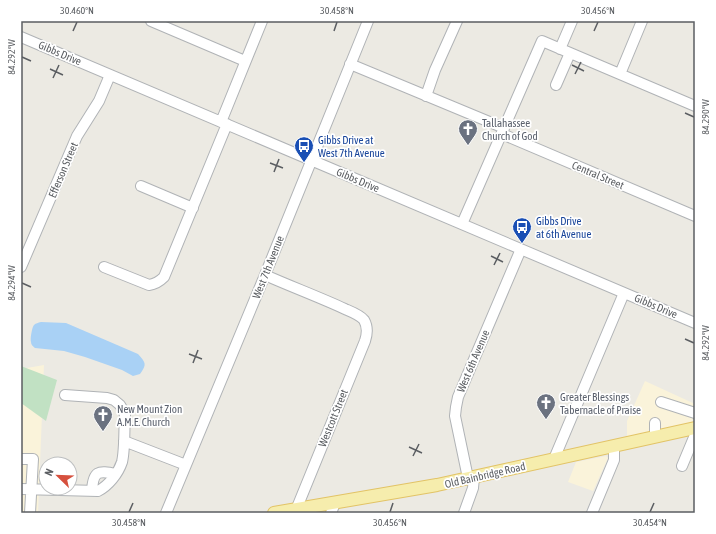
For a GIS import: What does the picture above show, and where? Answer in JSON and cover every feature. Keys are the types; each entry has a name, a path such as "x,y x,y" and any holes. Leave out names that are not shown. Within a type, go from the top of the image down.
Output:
{"main road":[{"name":"Old Bainbridge Road","path":"274,513 333,508 655,437 695,436"}],"street":[{"path":"151,21 245,61"},
{"path":"104,267 149,285 160,281 164,277 193,208 245,61 262,21"},
{"name":"West 7th Avenue","path":"166,513 368,21"},
{"path":"426,96 435,70 457,21"},
{"path":"560,49 572,21"},
{"path":"620,74 642,21"},
{"name":"Gibbs Drive","path":"21,37 695,323"},
{"path":"462,224 542,41 695,106"},
{"path":"556,85 570,53"},
{"name":"Central Street","path":"350,64 426,96 695,216"},
{"name":"Efferson Street","path":"21,267 77,136 99,101 110,74"},
{"path":"140,186 193,208"},
{"name":"West 6th Avenue","path":"464,513 474,488 455,416 458,397 521,249"},
{"name":"Westcott Street","path":"265,275 360,316 366,326 367,333 365,342 305,510"},
{"path":"554,459 624,292"},
{"path":"26,489 98,491 104,488 116,474 122,463 125,415 120,404 114,400 106,398 65,395"},
{"path":"661,402 695,413"},
{"path":"695,418 695,424"},
{"path":"655,423 655,437"},
{"path":"682,466 695,436"},
{"path":"124,441 186,465"},
{"path":"592,513 614,460 614,446"},
{"path":"21,459 33,459 26,489 30,513"},
{"path":"92,491 92,481 96,474 104,472 116,474"}],"shaded area":[{"path":"44,365 40,456 38,456 38,513 21,513 21,369"},
{"path":"645,381 695,404 692,424 627,438 627,421"},
{"path":"606,456 608,458 593,491 568,482 576,462"}],"green space":[{"path":"21,366 57,380 46,421 21,403"}],"water":[{"path":"36,323 66,323 138,354 145,366 140,374 133,376 122,370 64,351 35,348 31,343 32,330"}],"place":[{"name":"Tallahassee Church of God","path":"468,146"},
{"name":"Gibbs Drive at West 7th Avenue","path":"304,163"},
{"name":"Gibbs Drive at 6th Avenue","path":"522,244"},
{"name":"Greater Blessings Tabernacle of Praise","path":"546,420"},
{"name":"New Mount Zion A.M.E. Church","path":"103,432"}]}
